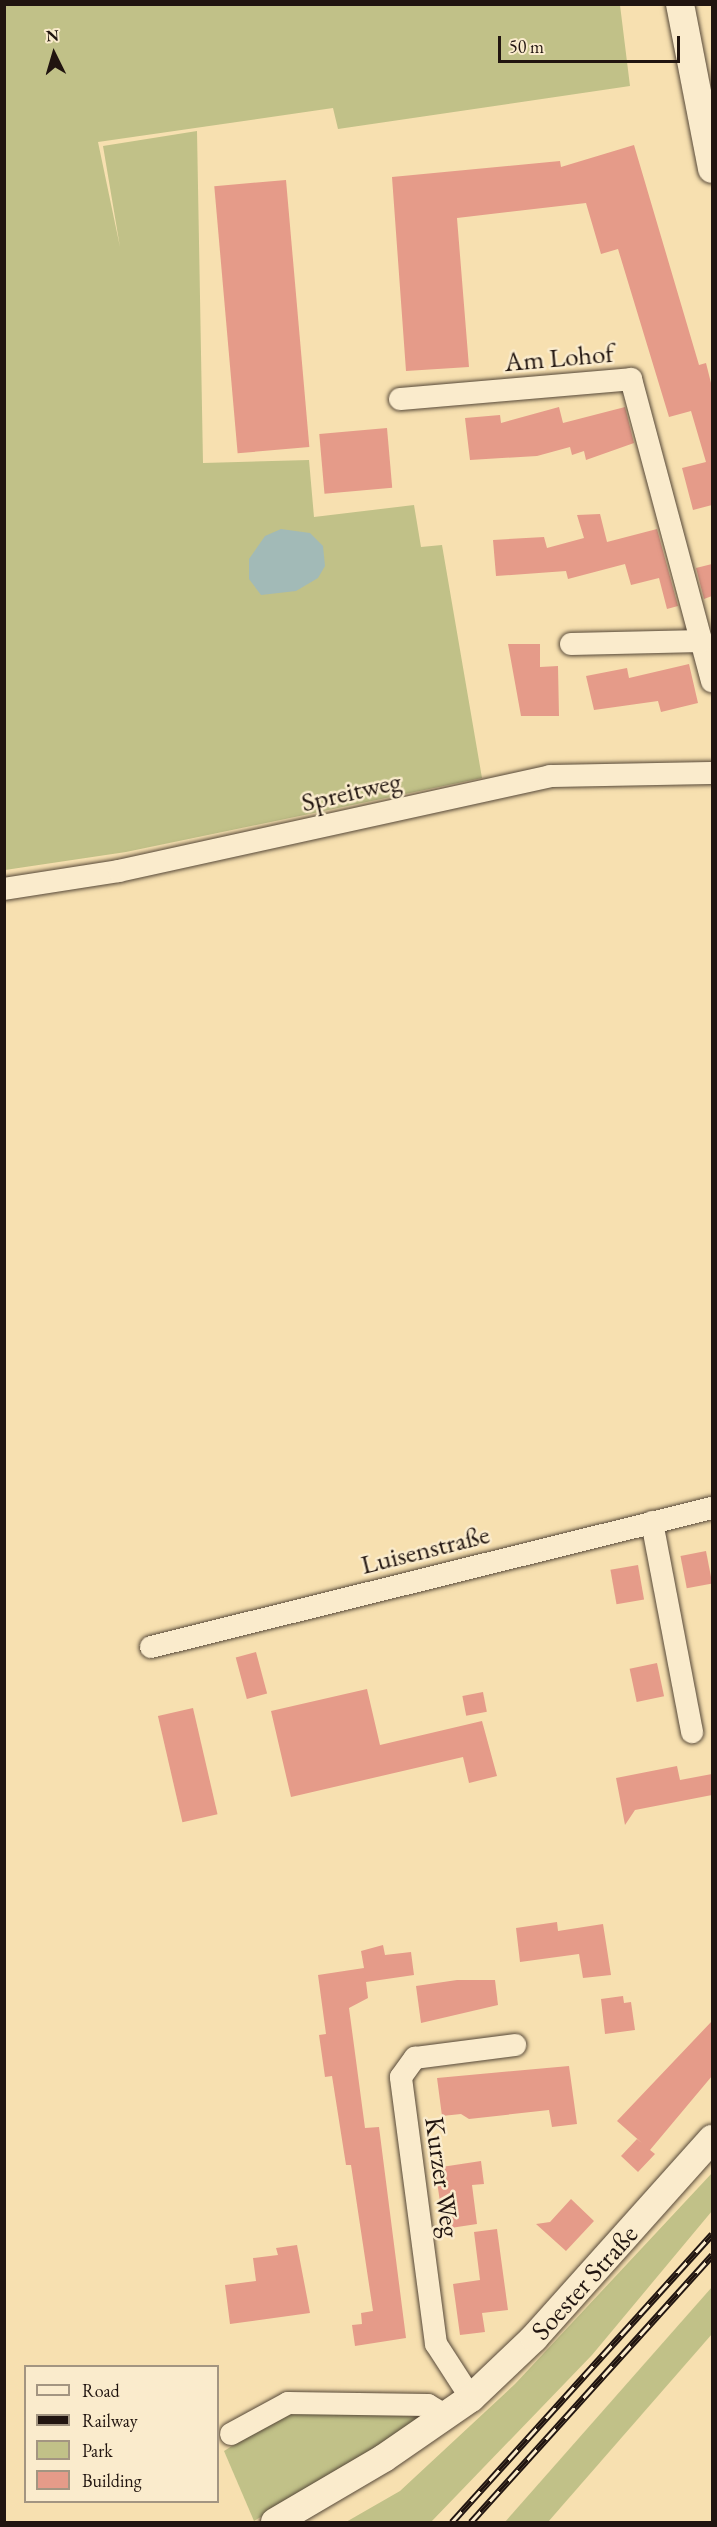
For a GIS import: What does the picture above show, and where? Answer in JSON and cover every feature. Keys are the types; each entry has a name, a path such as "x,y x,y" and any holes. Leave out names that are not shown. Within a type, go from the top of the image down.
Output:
{"street":[{"path":"680,4 705,107 712,169"},
{"name":"Am Lohof","path":"400,399 631,378 712,681"},
{"path":"571,644 702,641"},
{"name":"Spreitweg","path":"4,889 119,872 550,776 712,773"},
{"name":"Luisenstraße","path":"151,1647 712,1508"},
{"path":"652,1522 692,1732"},
{"name":"Kurzer Weg","path":"471,2398 436,2344 401,2077 415,2058 515,2045"},
{"name":"Soester Straße","path":"275,2523 448,2417 471,2398 534,2338 712,2139"},
{"path":"231,2434 288,2403 428,2405 448,2417"}],"green space":[{"path":"5,5 620,5 630,86 338,129 333,108 98,142 120,247 103,146 197,131 203,463 309,460 314,517 414,505 421,547 442,545 482,778 126,852 5,870"},
{"path":"712,2173 712,2211 592,2355 431,2522 346,2522 400,2491 515,2384"},
{"path":"712,2287 712,2334 548,2522 505,2522"},
{"path":"322,2413 427,2417 254,2521 224,2451 281,2415"}],"water":[{"path":"281,529 310,533 323,546 325,566 318,578 296,591 261,595 249,579 249,559 265,536"}],"building":[{"path":"634,145 699,365 706,363 712,387 712,505 693,510 682,468 706,462 691,411 669,417 618,249 601,254 586,203 457,218 469,367 406,371 392,177 560,161 561,167"},
{"path":"286,180 309,447 238,453 214,186"},
{"path":"559,407 563,423 625,407 634,443 586,460 584,451 572,455 570,447 537,456 470,460 465,418 500,415 501,423"},
{"path":"387,428 392,488 324,494 319,434"},
{"path":"600,514 607,542 657,529 678,606 667,609 659,578 631,585 625,564 568,579 566,571 496,576 493,540 544,537 547,548 584,538 577,515"},
{"path":"712,564 712,596 704,599 696,568"},
{"path":"508,644 540,644 540,667 558,666 559,716 521,716"},
{"path":"689,664 698,703 661,712 658,701 594,710 586,676 627,668 629,678"},
{"path":"706,1551 712,1583 687,1588 680,1556"},
{"path":"638,1565 644,1599 617,1604 610,1570"},
{"path":"256,1652 267,1694 247,1699 236,1657"},
{"path":"657,1663 664,1696 637,1702 630,1669"},
{"path":"367,1689 380,1745 482,1721 497,1776 469,1783 463,1757 291,1797 271,1711"},
{"path":"483,1692 487,1712 466,1716 462,1696"},
{"path":"193,1708 218,1814 182,1822 158,1716"},
{"path":"677,1766 680,1780 712,1774 712,1795 635,1810 625,1825 616,1778"},
{"path":"557,1922 558,1931 603,1924 611,1975 583,1978 579,1954 520,1962 516,1928"},
{"path":"383,1945 385,1955 411,1952 414,1975 366,1982 368,1998 349,2008 365,2128 379,2127 406,2338 355,2346 352,2325 362,2324 361,2313 373,2311 351,2165 346,2165 332,2076 325,2077 319,2035 326,2034 318,1975 364,1968 361,1951"},
{"path":"457,1980 495,1980 498,2005 421,2023 416,1986"},
{"path":"623,1996 624,2003 631,2002 635,2030 605,2034 601,1999"},
{"path":"712,2021 712,2076 650,2150 655,2154 638,2172 621,2156 637,2139 642,2143 617,2121"},
{"path":"569,2066 577,2124 552,2127 549,2110 469,2119 461,2114 442,2116 437,2078"},
{"path":"481,2161 484,2184 472,2185 477,2224 444,2229 435,2168"},
{"path":"571,2199 594,2221 566,2251 536,2224 550,2222"},
{"path":"497,2229 508,2310 482,2313 485,2332 460,2335 453,2284 480,2280 474,2232"},
{"path":"297,2245 310,2313 230,2324 225,2285 256,2281 253,2258 278,2255 276,2248"}],"railway":[{"path":"452,2522 712,2234"},
{"path":"471,2522 712,2255"}]}
